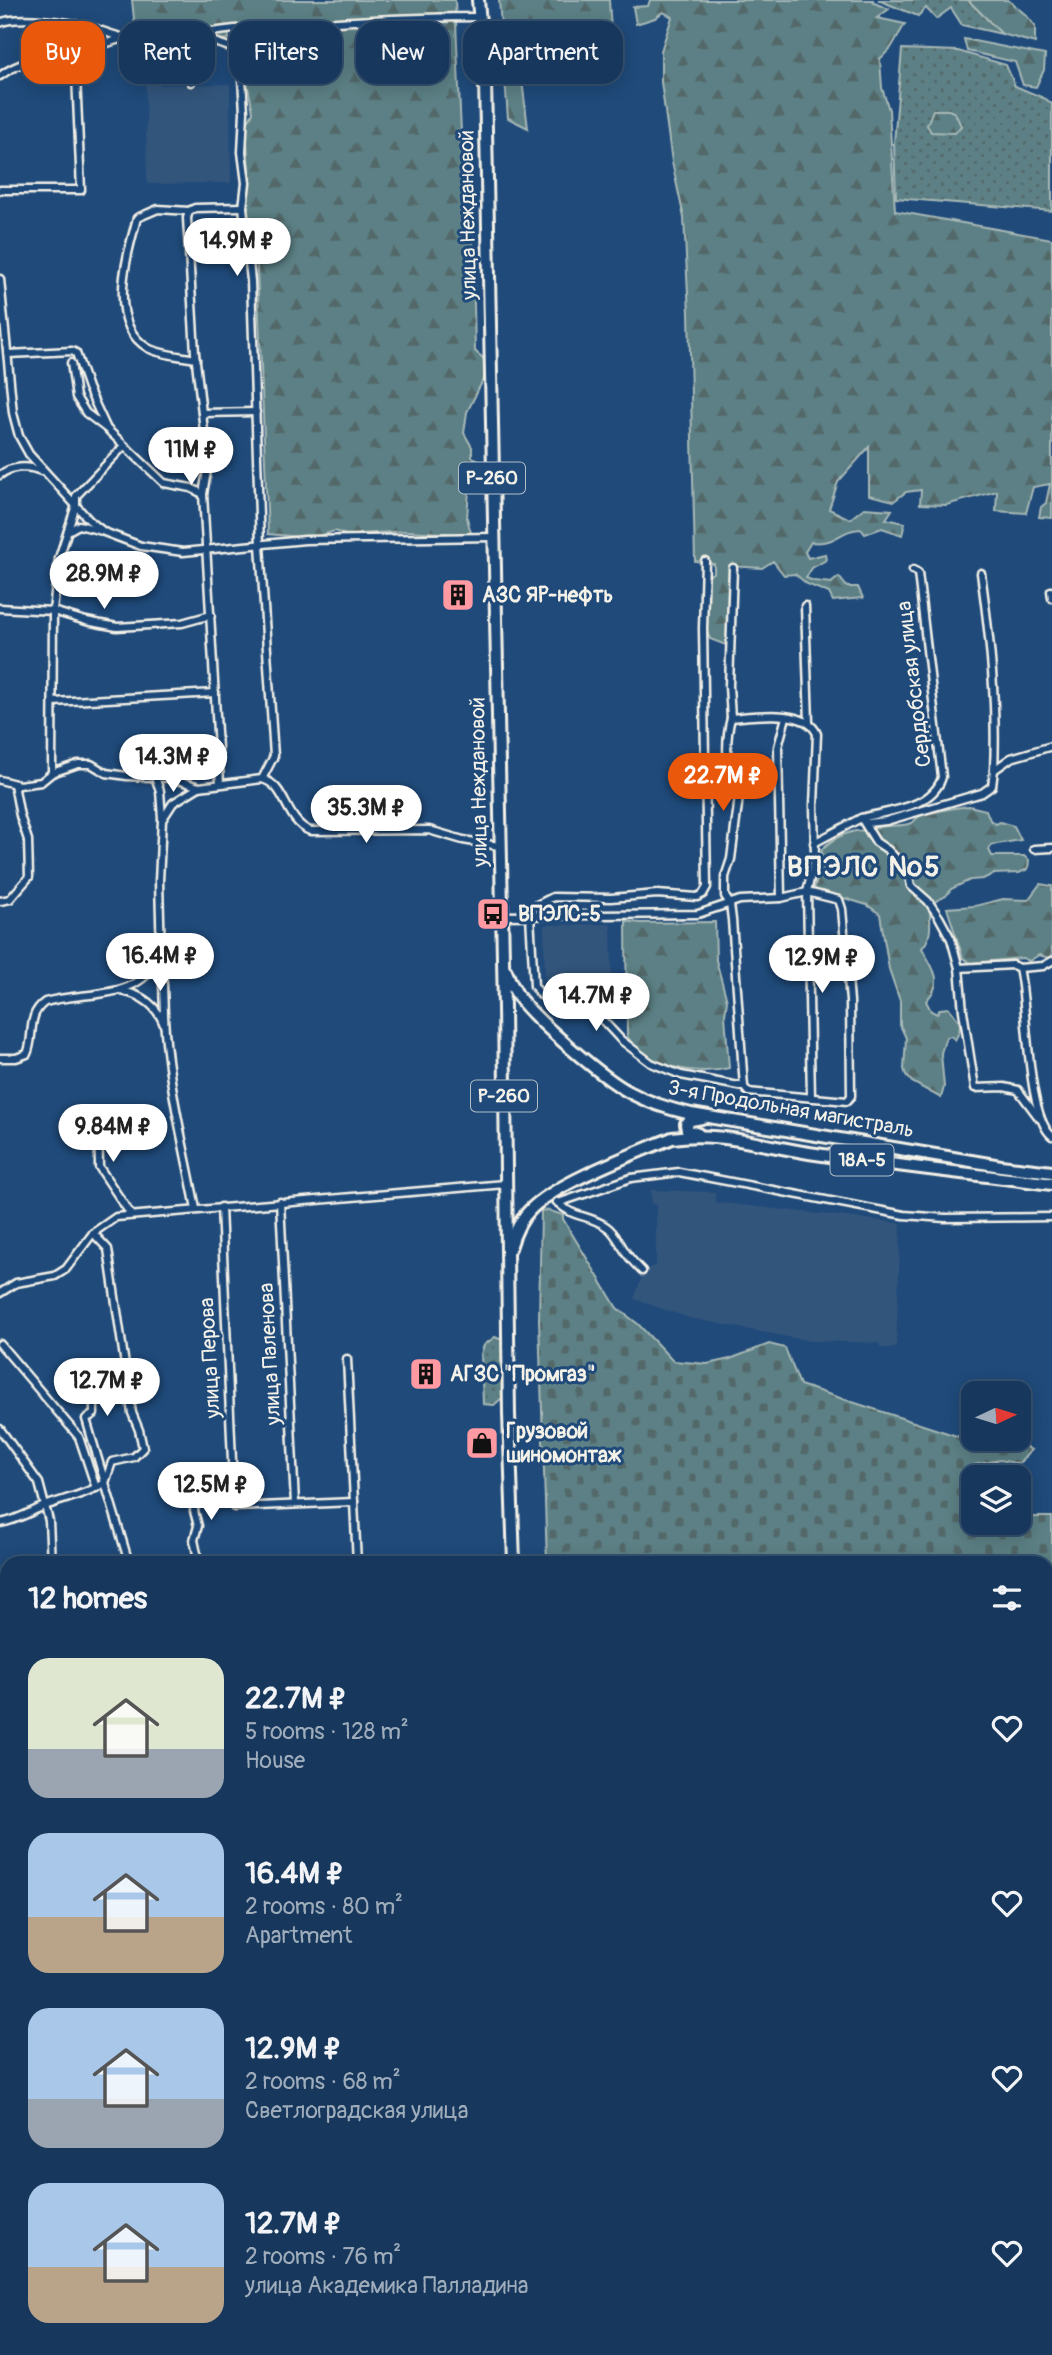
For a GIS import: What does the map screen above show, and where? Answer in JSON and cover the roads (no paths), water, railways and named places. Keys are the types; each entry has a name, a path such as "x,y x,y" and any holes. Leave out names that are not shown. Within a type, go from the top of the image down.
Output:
{"highway":[{"name":"улица Неждановой","path":"478,0 485,81 514,1556"},
{"name":"3-я Продольная магистраль","path":"503,957 511,984 529,1009 587,1060 626,1090 649,1102 676,1111 1001,1166 1052,1172"},
{"path":"503,1008 515,1003 529,1009"},
{"path":"672,1138 680,1132 683,1125 676,1111"},
{"path":"709,1137 692,1132 685,1126 691,1120 712,1117"},
{"name":"3-я Продольная магистраль","path":"530,1210 555,1199 604,1167 672,1138 709,1137 809,1153 1052,1184"},
{"path":"506,1203 508,1209 514,1213 521,1214 530,1210"},
{"path":"507,1257 517,1229 530,1210"}],"street":[{"path":"215,32 411,17 479,17"},
{"path":"1,22 18,19 79,25 119,36"},
{"path":"215,42 232,48 241,63 244,112 242,152 246,183 243,207 251,281 260,545 274,756 262,779"},
{"path":"0,76 21,67"},
{"path":"0,190 81,190 76,84"},
{"path":"195,359 151,350 133,338 123,306 125,263 137,218 158,209 243,207"},
{"path":"192,210 187,218 195,359 208,465 203,494 220,783"},
{"path":"0,279 13,413 17,428 29,454 104,532"},
{"path":"0,361 72,351 76,353 97,417"},
{"path":"71,363 79,406 97,417 164,482 191,488 203,494"},
{"path":"202,413 256,412"},
{"path":"52,773 53,611 58,558 76,505 76,496 124,446"},
{"path":"0,475 25,467 37,468 46,473"},
{"path":"68,531 79,525 154,549 183,552 344,539 493,537"},
{"path":"537,905 553,897 611,898 657,894 698,897 707,887 703,608 705,561"},
{"path":"501,916 698,914 730,904 740,900 781,898 807,892 839,900 850,1001 852,1079 848,1101 748,1092 744,1087 730,904 724,896 739,797 735,791 728,760 728,732 732,718 729,687 733,568"},
{"name":"Сердобская улица","path":"861,818 907,807 939,788 942,777 918,573 913,570"},
{"path":"861,818 867,823 886,821 982,793 992,786 996,741 992,651 981,573"},
{"path":"805,606 809,722"},
{"path":"0,608 53,611 117,627 182,623 211,615"},
{"path":"53,702 215,693"},
{"path":"732,718 758,715 804,719 814,726 817,734 815,858 807,892 811,1098"},
{"path":"781,898 778,747 786,717"},
{"path":"994,770 1011,758 1052,746"},
{"path":"0,780 19,785 41,782 52,773 78,764 91,764 106,773 173,778 199,787"},
{"path":"155,777 162,820 159,881 165,1031 196,1209"},
{"path":"162,820 173,803 199,787 262,779 276,787 295,821 310,831 429,830 463,840 499,846"},
{"path":"0,901 10,899 29,877 28,840 14,784"},
{"path":"160,799 173,803"},
{"path":"814,842 861,818"},
{"path":"861,818 876,842 888,850 908,871 911,886 928,901 951,939 959,968 975,1088 1004,1087 1018,1090 1052,1136"},
{"path":"1034,849 1052,848"},
{"path":"530,916 534,986 541,995 580,1006 597,1014 621,1040 651,1063 681,1075 744,1087"},
{"path":"122,990 148,974 161,956"},
{"path":"959,968 1013,965 1019,968 1043,966 1052,961"},
{"path":"1019,968 1039,1118"},
{"path":"0,1058 16,1058 27,1054 32,1021 36,1011 45,1002 122,990 135,993 155,1007 165,1031"},
{"path":"98,1112 99,1167 131,1215"},
{"path":"555,1199 631,1178 679,1172 904,1215 945,1218 1052,1217"},
{"path":"0,1293 16,1283 55,1276 66,1269 93,1233 116,1217 505,1184"},
{"path":"555,1199 571,1214 588,1217 607,1226 642,1271"},
{"name":"улица Паленова","path":"280,1202 295,1504"},
{"name":"улица Перова","path":"220,1207 234,1507 295,1504"},
{"path":"0,1523 96,1488 105,1483 112,1462 134,1457 143,1448 132,1413 108,1249 93,1233"},
{"path":"0,1344 79,1437 96,1488"},
{"path":"347,1359 357,1556"},
{"path":"93,1400 94,1414 86,1419 127,1556"},
{"path":"0,1429 39,1483 48,1521 50,1556"},
{"path":"197,1556 194,1540 198,1526 194,1511 200,1482"},
{"path":"295,1504 354,1502"}],"place":[{"name":"АЗС ЯР-нефть","path":"458,595"},
{"name":"ВПЭЛС-5","path":"493,914"},
{"name":"АГЗС \"Промгаз\"","path":"426,1374"},
{"name":"Грузовой шиномонтаж","path":"482,1443"}],"district":[{"name":"ВПЭЛС №5","path":"864,867"}]}
